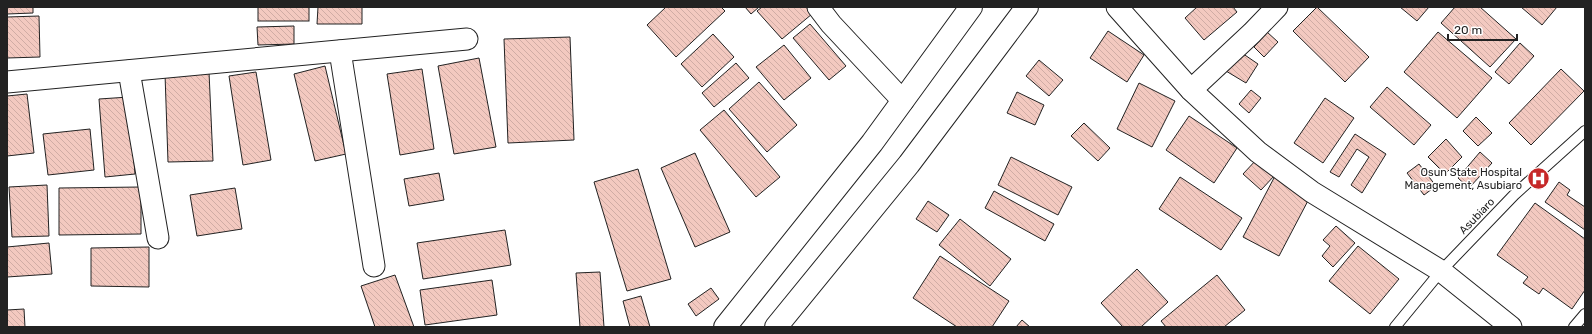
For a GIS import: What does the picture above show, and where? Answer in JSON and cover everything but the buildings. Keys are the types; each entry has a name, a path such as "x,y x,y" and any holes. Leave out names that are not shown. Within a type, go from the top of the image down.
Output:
{"main road":[{"path":"725,327 872,144 971,7"},
{"path":"776,327 909,164 1027,7"}],"street":[{"path":"818,7 831,24 903,101"},
{"path":"1117,7 1191,90 1258,152 1312,192 1441,271 1511,327"},
{"path":"1191,90 1252,33 1277,7"},
{"path":"7,82 467,39"},
{"path":"340,51 374,266"},
{"path":"129,71 158,238"}],"lane":[{"name":"Asubiaro","path":"1395,327 1441,271 1514,195 1585,131"},
{"path":"1574,327 1585,314"}],"place":[{"name":"Osun State Hospital Management, Asubiaro","path":"1538,178"}]}
